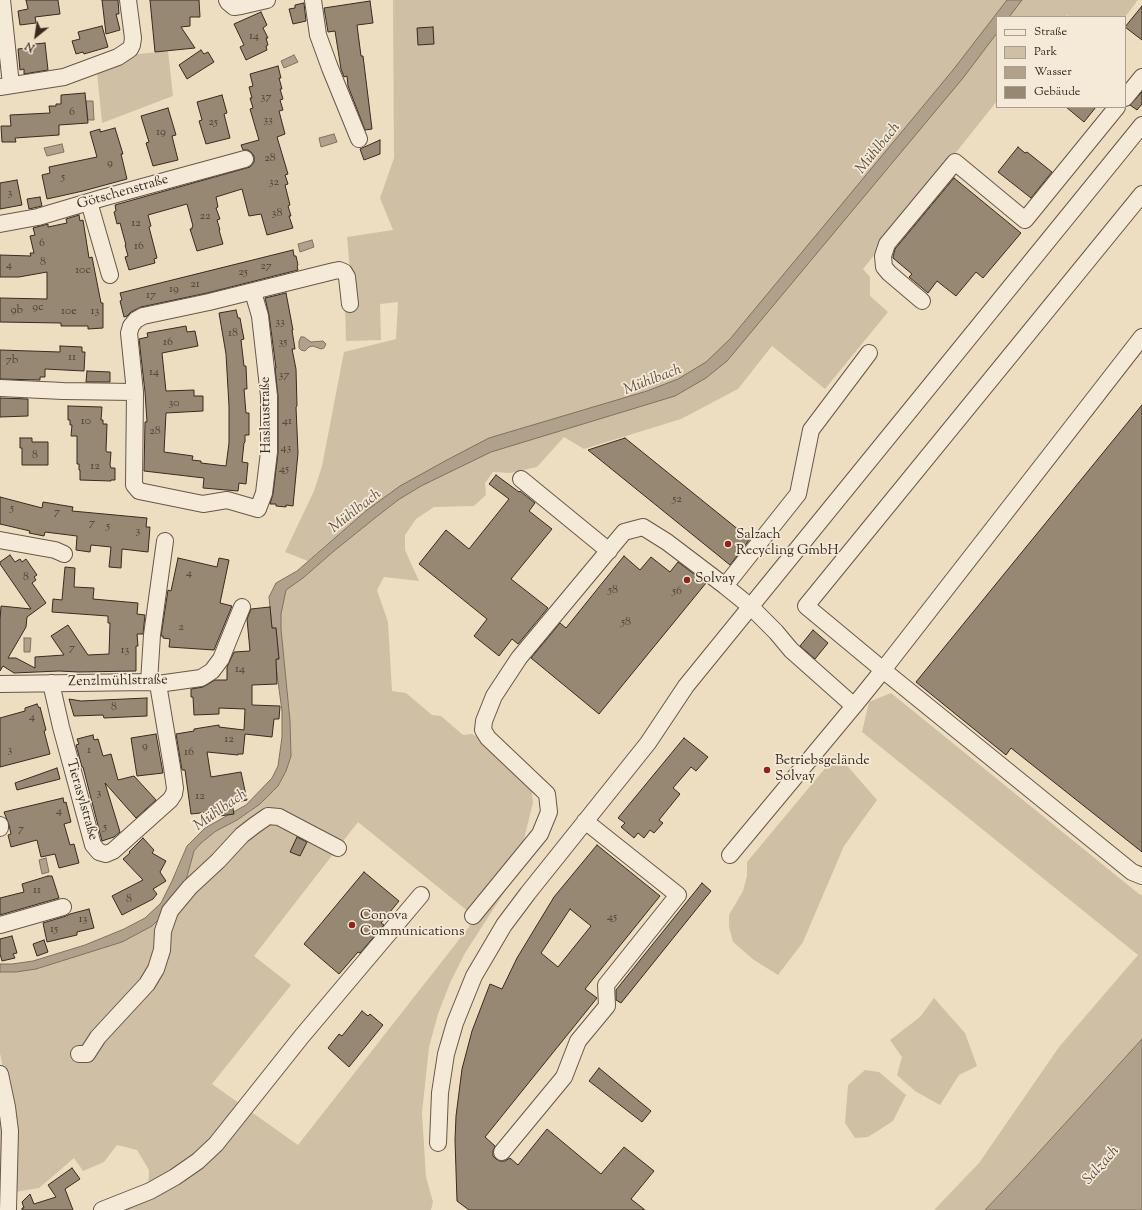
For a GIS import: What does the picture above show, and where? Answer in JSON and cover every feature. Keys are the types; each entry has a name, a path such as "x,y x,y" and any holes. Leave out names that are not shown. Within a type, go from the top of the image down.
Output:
{"street":[{"path":"2,0 5,86 64,77 118,57 130,49 133,38 128,0"},
{"path":"227,0 234,7 267,0"},
{"path":"313,0 318,35 359,140"},
{"path":"1126,97 1142,77"},
{"path":"922,301 889,273 884,267 883,256 887,244 955,162 1025,220 1116,108"},
{"path":"438,1143 440,1093 446,1054 455,1023 474,976 504,925 648,742 686,686 1142,125"},
{"name":"Götschenstraße","path":"0,224 38,217 246,159"},
{"path":"1142,194 806,606 1132,872 1142,876"},
{"path":"89,202 110,275"},
{"path":"253,292 339,270 344,272 347,277 350,304"},
{"name":"Haslaustraße","path":"253,292 260,316 269,396 269,452 264,493 258,509 227,500 203,504 139,491 134,485 135,392 129,333 131,326 136,320 143,316 253,292"},
{"path":"730,855 883,670 1142,337"},
{"path":"726,586 798,494 811,430 869,353"},
{"path":"0,388 135,392"},
{"path":"521,479 609,551"},
{"path":"473,916 540,834 549,812 547,794 488,738 483,730 484,721 494,696 519,658 624,532 643,527 667,542 726,586 751,607 776,632 791,650 854,706"},
{"path":"0,540 54,550 64,554"},
{"path":"154,683 152,635 166,541"},
{"name":"Zenzlmühlstraße","path":"0,684 154,683 201,678 212,671 221,659 242,607"},
{"name":"Tierasylstraße","path":"51,683 93,845 98,852 106,854 113,851 170,800 174,794 175,788 172,767 154,683"},
{"path":"79,1054 87,1054 98,1037 147,984 156,970 162,950 163,932 170,911 190,887 218,861 242,835 268,816 279,817 338,848"},
{"path":"502,1152 564,1078 578,1041 607,1006 606,985 678,895 585,821"},
{"path":"102,1210 150,1191 175,1177 198,1161 216,1144 302,1036 421,895"},
{"path":"0,925 63,907"},
{"path":"0,1074 10,1131 8,1210"}],"green space":[{"path":"393,0 1138,0 1126,16 996,16 996,102 863,269 870,277 870,296 888,312 825,389 772,346 738,389 681,419 584,449 564,437 537,467 510,473 493,472 485,483 486,495 474,506 434,507 416,519 405,535 405,550 419,581 384,577 377,590 388,622 392,691 406,693 432,715 441,716 463,735 472,734 485,742 527,782 532,793 533,803 521,851 470,913 358,822 254,956 291,985 212,1084 298,1145 476,918 531,851 465,953 450,983 438,1014 429,1047 422,1113 426,1177 433,1202 431,1210 109,1210 148,1194 149,1170 137,1150 117,1145 104,1162 83,1171 74,1158 39,1188 15,1192 13,1123 0,1053 0,972 16,972 122,942 185,884 194,851 201,843 216,831 237,820 260,804 286,771 291,756 290,721 281,629 281,614 285,590 303,578 398,500 421,486 367,510 308,561 285,552 314,491 322,466 344,352 396,339 398,302 380,304 381,340 346,341 345,304 353,304 347,237 393,230 380,198 394,158"},
{"path":"168,51 173,96 102,123 97,72 127,57 138,54"},
{"path":"891,693 1142,895 1142,1039 985,1210 934,1210 979,1163 1059,1047 1138,955 862,732 869,702"},
{"path":"837,754 877,800 844,846 803,942 778,975 754,960 733,942 729,927 729,915 743,891 747,876 747,862"},
{"path":"934,998 965,1033 977,1066 959,1075 940,1105 915,1091 897,1075 902,1057 890,1040 920,1017"},
{"path":"865,1070 879,1072 906,1095 893,1121 868,1137 855,1138 845,1123 848,1085"},
{"path":"0,1109 2,1126 1,1210 0,1210"}],"water":[{"path":"1007,0 1022,0 1010,16 996,16 996,34 963,78 727,361 706,378 675,396 491,452 421,486 398,500 303,578 286,590 281,614 281,629 290,721 291,756 286,771 278,786 260,804 237,820 216,831 201,843 194,851 185,884 174,904 152,926 122,942 36,969 16,972 0,972 0,964 33,961 85,945 124,929 145,918 161,903 187,846 205,828 246,805 272,778 278,766 282,737 282,711 275,659 279,659 276,628 272,628 269,597 276,583 297,571 367,510 400,486 489,438 647,391 678,379 706,362 730,339 953,70"},
{"path":"294,55 298,62 284,68 281,61"},
{"path":"86,101 93,101 94,120 88,120"},
{"path":"334,134 337,142 321,147 319,138"},
{"path":"62,144 64,152 47,156 44,148"},
{"path":"312,240 314,247 300,252 298,244"},
{"path":"301,337 304,337 311,342 323,341 326,344 324,348 321,349 313,346 309,347 305,351 301,350 299,348 299,341"},
{"path":"24,638 31,638 30,652 24,652"},
{"path":"46,858 49,872 42,874 39,860"},
{"name":"Salzach","path":"1142,1039 1142,1210 985,1210 1019,1174"}],"building":[{"path":"26,0 58,0 60,14 35,17 36,23 20,25 18,11 28,9"},
{"path":"102,0 118,0 119,14 116,14 120,30 106,34"},
{"path":"150,0 199,0 200,17 190,17 190,26 181,27 195,48 155,52"},
{"path":"370,1 373,23 357,25 361,56 363,56 372,129 365,130 348,86 347,76 344,77 341,69 335,31 328,32 324,8"},
{"path":"304,3 306,21 293,24 289,9 295,8 295,5"},
{"path":"1142,6 1142,40 1126,28"},
{"path":"261,12 267,25 263,28 268,38 266,38 268,45 266,46 267,50 246,60 240,47 244,45 234,24"},
{"path":"102,26 108,47 84,54 83,52 76,54 72,41 80,39 78,32"},
{"path":"433,27 434,44 418,45 417,28"},
{"path":"45,43 48,70 24,74 24,69 20,70 18,49 35,47 35,44"},
{"path":"201,50 204,54 208,52 214,62 187,79 179,65"},
{"path":"278,66 282,89 280,89 283,99 280,100 283,110 279,111 285,134 277,137 288,174 285,175 288,184 285,185 290,205 288,206 291,216 289,216 293,228 267,235 261,214 249,216 242,189 216,197 218,207 216,208 220,219 217,220 223,244 197,251 190,229 192,229 193,226 187,204 148,215 151,226 149,227 157,258 154,259 155,263 129,270 125,257 128,256 126,245 120,223 117,224 114,212 116,211 115,205 250,167 254,162 254,156 248,150 243,150 241,145 259,140 250,109 253,108 249,87 253,86 250,74"},
{"path":"1142,92 1142,104 1137,110 1130,105"},
{"path":"85,93 88,123 59,125 59,135 15,138 16,142 2,142 1,126 11,126 10,115 50,113 49,106 61,104 61,95"},
{"path":"222,95 227,113 224,114 230,138 206,144 199,121 202,120 197,102"},
{"path":"168,108 176,135 172,136 178,160 153,166 146,143 149,142 141,116"},
{"path":"1067,108 1095,108 1084,122"},
{"path":"115,128 123,154 121,154 127,179 47,199 42,175 50,173 49,167 97,157 90,132 100,129 100,132"},
{"path":"380,140 380,154 364,160 360,149"},
{"path":"1018,147 1025,153 1027,152 1052,172 1031,198 998,172"},
{"path":"954,178 1021,233 983,278 976,272 956,296 937,281 928,293 909,277 912,274 893,258 895,249"},
{"path":"17,180 22,205 0,209 0,183"},
{"path":"40,197 42,206 29,209 27,199"},
{"path":"79,215 80,221 83,220 89,258 92,257 101,303 103,303 103,328 88,329 88,326 61,326 61,323 0,322 0,298 47,299 47,272 19,277 0,277 0,255 31,256 30,253 34,253 30,236 35,235 33,228 48,224 48,227 67,223 66,219"},
{"path":"293,250 294,256 296,256 298,270 207,293 141,307 124,317 120,301 122,300 120,293"},
{"path":"286,293 295,349 292,349 296,369 298,453 293,506 286,505 286,507 270,504 273,494 278,453 278,396 269,315 265,298"},
{"path":"236,310 238,318 240,318 244,339 241,340 244,366 246,366 247,389 244,389 246,413 249,413 249,435 245,435 242,462 248,463 246,484 239,483 238,491 203,488 204,478 144,471 145,422 147,422 139,339 148,337 147,333 186,326 187,332 195,331 198,346 162,353 166,391 194,390 194,396 203,396 203,411 166,413 164,452 193,456 192,460 201,461 201,463 226,466 229,443 229,406 226,354 219,313"},
{"path":"60,346 82,347 82,352 85,352 84,371 45,369 45,377 40,377 40,380 0,379 0,350 60,352"},
{"path":"87,371 110,372 110,382 86,382"},
{"path":"0,398 28,399 28,416 0,417"},
{"path":"1142,405 1142,852 1011,748 1006,755 916,682"},
{"path":"68,406 102,407 101,420 103,420 103,424 107,424 106,451 111,452 110,465 111,468 115,468 115,480 80,480 79,464 77,464 77,436 71,436 72,425 70,425 70,420 68,420"},
{"path":"20,438 32,438 32,442 48,442 48,465 22,465 22,448 20,448"},
{"path":"625,438 750,539 730,565 588,450"},
{"path":"496,475 535,503 529,511 552,529 511,579 548,608 518,644 512,639 499,656 474,636 487,619 419,564 446,530 469,549 509,499 489,484"},
{"path":"0,497 42,508 43,502 73,507 72,511 147,518 146,527 150,527 148,552 122,549 121,568 109,567 111,547 91,545 90,552 76,550 77,536 45,532 44,536 0,524"},
{"path":"10,555 15,562 20,559 22,562 26,559 37,575 34,577 36,580 32,583 46,603 27,617 26,627 8,658 16,658 35,668 35,657 64,655 51,636 68,625 88,655 109,654 110,623 108,623 108,616 52,612 53,599 62,600 65,567 75,568 74,587 94,588 93,599 138,603 137,614 145,615 143,634 137,634 138,646 136,646 136,671 59,671 14,673 3,666 0,671 1,606 31,609 0,564 0,562"},
{"path":"624,556 640,570 651,557 670,572 678,562 706,583 599,714 531,658 560,623 566,628"},
{"path":"178,558 217,567 219,558 229,560 220,603 232,606 214,650 169,647 170,639 163,638 163,636 161,636 168,590 171,591"},
{"path":"270,607 272,628 276,628 279,659 276,659 277,684 252,685 252,705 280,706 279,719 274,719 272,737 245,734 243,754 238,755 207,752 211,777 241,772 247,800 232,803 234,814 212,817 210,812 191,814 185,770 182,770 176,734 194,731 194,729 219,725 219,727 244,730 245,709 219,708 219,714 194,715 191,689 203,687 215,680 227,680 227,667 234,652 250,651 247,619 251,609"},
{"path":"813,630 828,643 815,659 800,646"},
{"path":"147,698 147,716 104,718 103,715 74,716 69,699 81,701"},
{"path":"37,704 39,708 40,707 46,730 44,731 50,754 0,767 0,718 25,711 25,708"},
{"path":"156,734 163,773 137,776 131,738"},
{"path":"93,735 94,740 98,739 103,756 111,754 118,780 134,776 156,800 136,818 105,783 120,832 114,837 102,841 76,745 79,744 77,739"},
{"path":"684,738 708,757 696,771 691,767 673,788 680,794 659,820 663,823 654,833 650,830 644,838 638,833 634,838 621,827 625,823 618,818"},
{"path":"57,768 60,779 17,790 15,783"},
{"path":"63,798 64,803 66,802 71,822 64,824 70,845 74,844 79,863 59,868 55,854 41,857 37,840 11,847 8,835 11,834 4,812"},
{"path":"297,837 307,842 300,856 290,852"},
{"path":"143,838 154,850 152,853 166,861 160,872 166,881 153,889 157,894 153,899 122,915 112,896 143,880 123,859"},
{"path":"597,845 660,896 585,989 597,998 485,1137 495,1146 493,1156 496,1159 505,1161 510,1158 518,1165 547,1129 601,1174 624,1147 654,1171 631,1199 645,1210 469,1210 457,1201 455,1140 456,1116 462,1069 472,1031 490,984 502,989 517,958 554,897","holes":["570,909 591,926 558,967 541,953"]},
{"name":"Conova Communications","path":"364,872 399,901 381,923 384,925 360,953 358,952 339,974 304,944"},
{"path":"52,876 59,898 0,915 0,898 24,892 22,884"},
{"path":"702,883 711,891 621,1003 616,1000 616,990"},
{"path":"89,909 94,928 77,932 77,935 47,942 43,923"},
{"path":"12,936 17,953 13,954 15,958 2,961 0,954 0,939"},
{"path":"44,940 48,952 37,956 33,944"},
{"path":"362,1011 368,1016 370,1014 383,1025 349,1067 328,1048 339,1034 342,1036"},
{"path":"599,1068 651,1111 642,1122 589,1081"},
{"path":"72,1168 80,1179 65,1189 73,1210 22,1210 22,1208 24,1208 22,1202 30,1194 34,1204 56,1197 48,1185"}],"place":[{"name":"Salzach Recycling GmbH","path":"728,544"},
{"name":"Solvay","path":"687,580"},
{"name":"Betriebsgelände Solvay","path":"767,770"},
{"name":"Conova Communications","path":"352,925"}],"water label":[{"name":"Mühlbach","path":"879,149"},
{"name":"Mühlbach","path":"653,381"},
{"name":"Mühlbach","path":"356,512"},
{"name":"Mühlbach","path":"221,811"}]}
